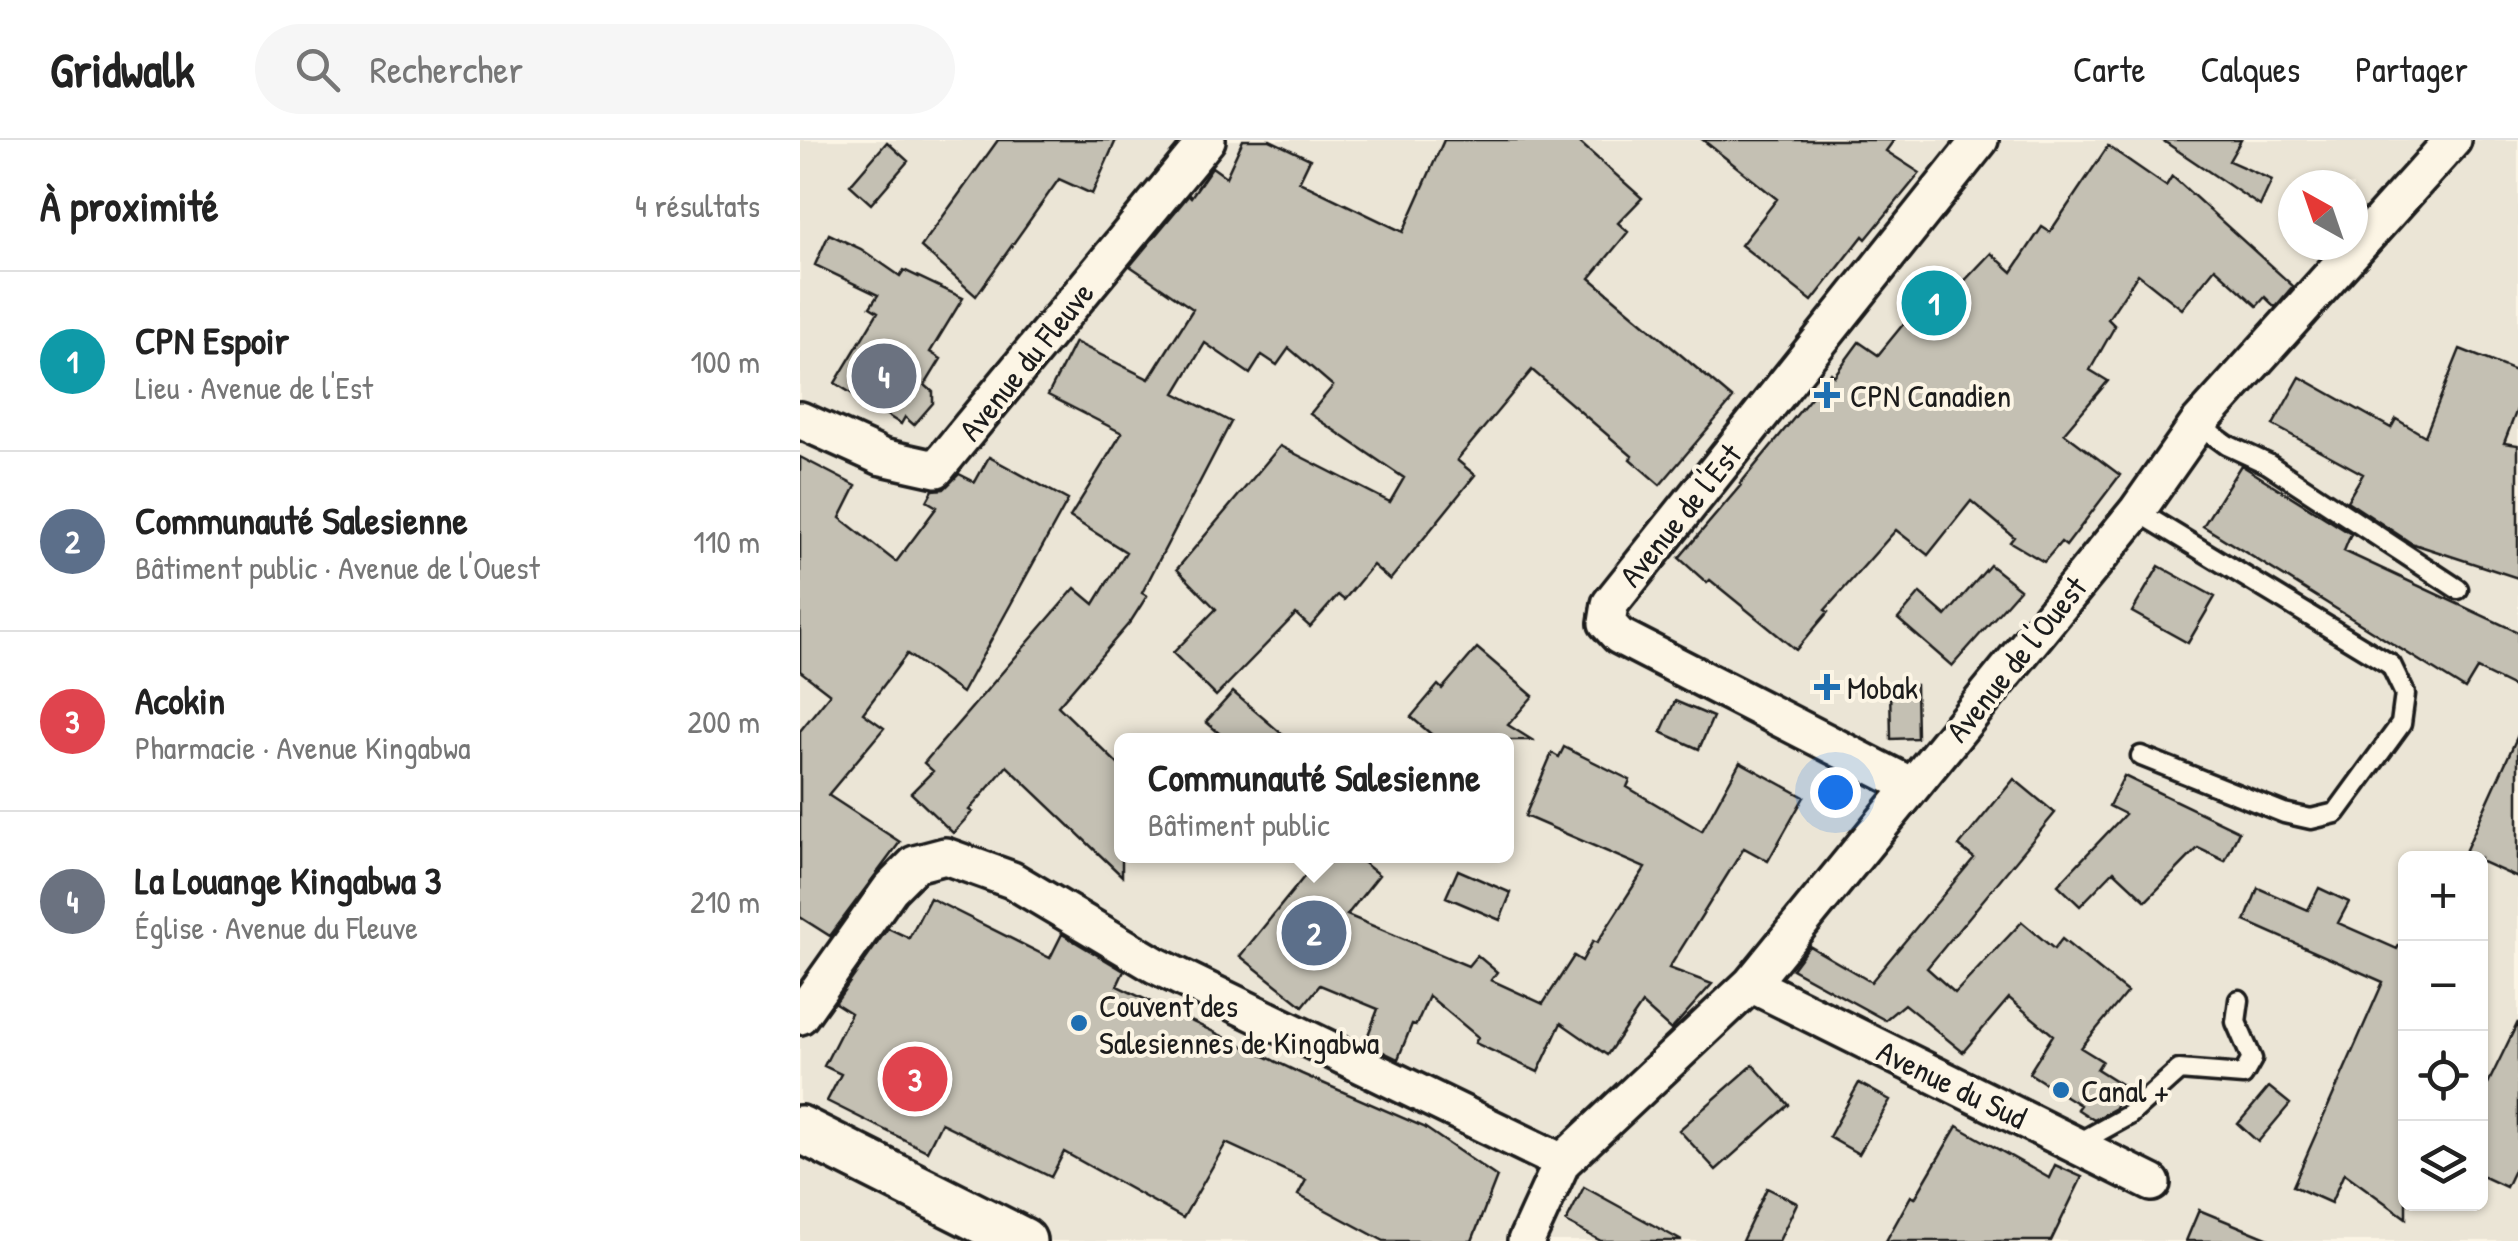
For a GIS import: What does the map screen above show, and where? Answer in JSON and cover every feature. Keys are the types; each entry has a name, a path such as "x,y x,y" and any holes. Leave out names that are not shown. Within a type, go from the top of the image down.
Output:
{"street":[{"name":"Avenue du Fleuve","path":"800,420 882,457 936,469 1207,140"},
{"name":"Avenue de l'Est","path":"1912,786 1619,636 1607,623 1610,604 1980,140"},
{"name":"Avenue de l'Ouest","path":"1526,1241 1562,1162 1751,984 2137,511 2198,424 2453,140"},
{"path":"800,1016 890,889 915,864 945,856 1012,880 1155,965 1562,1162"},
{"name":"Avenue du Sud","path":"1751,984 2152,1183"},
{"path":"800,1129 1023,1241"}],"lane":[{"path":"2198,424 2226,445 2268,464 2458,589"},
{"path":"2137,511 2392,665 2405,694 2401,724 2336,814 2311,819 2284,813 2141,756"},
{"path":"2075,1145 2129,1114 2179,1070 2243,1076 2252,1060 2236,1022 2239,1000"}],"shaded area":[{"path":"800,140 2518,140 2518,1241 800,1241"}],"building":[{"path":"998,140 1116,140 1092,194 1059,179 976,296 921,247"},
{"path":"1243,140 1270,140 1310,159 1299,182 1403,232 1444,140 1577,140 1642,198 1618,223 1628,232 1590,278 1733,399 1660,485 1532,370 1457,460 1475,475 1390,580 1373,565 1344,600 1338,595 1310,627 1296,614 1216,696 1173,653 1216,609 1177,569 1280,446 1390,502 1404,478 1310,414 1333,386 1289,348 1277,365 1262,355 1250,374 1205,343 1175,393 1231,422 1142,593 1147,596 1131,621 1058,706 1114,760 1114,863 1122,863 1122,876 1007,766 953,833 911,793 933,771 924,763 1075,588 1094,604 1126,552 1070,517 1122,433 1048,395 1075,342 1149,379 1193,309 1130,266 1212,167 1226,177"},
{"path":"1703,140 1894,140 1886,151 1920,173 1812,301 1741,245 1777,199"},
{"path":"2162,140 2241,140 2229,161 2272,180 2260,206"},
{"path":"887,142 908,161 871,204 850,185"},
{"path":"2108,146 2166,186 2172,176 2293,286 2275,307 2265,297 2257,306 2215,268 2182,309 2138,274 2108,319 2115,326 2090,370 2108,381 2064,433 2120,475 2066,546 2061,542 2044,562 2010,542 2014,537 1971,501 1928,555 1896,530 1825,610 1828,612 1796,650 1679,558 1859,342 1878,355 1914,311 1903,302 1926,276 1951,295 1991,253 2012,272 2042,227 2050,232"},
{"path":"829,234 861,249 900,276 904,270 963,298 930,352 941,359 925,385 933,392 933,403 914,425 905,417 901,424 835,383 878,312 870,307 878,295 815,265"},
{"path":"2460,349 2518,372 2518,407 2504,443 2518,445 2518,578 2411,543 2347,501 2363,474 2273,425 2300,377 2391,428 2396,419 2425,436"},
{"path":"800,457 856,486 840,518 896,562 937,507 927,501 933,490 944,489 959,474 975,482 989,457 1068,500 962,693 907,654 863,713 884,728 828,795 900,842 830,936 800,917 800,731 830,694 800,671"},
{"path":"2241,465 2351,534 2344,551 2518,632 2518,689 2477,669 2465,689 2203,526"},
{"path":"1990,565 2020,589 1952,666 1898,619 1920,593 1946,616"},
{"path":"2159,566 2215,597 2188,643 2132,612"},
{"path":"1477,648 1533,696 1508,725 1532,740 1514,740 1514,733 1430,733 1411,717 1438,685 1442,689"},
{"path":"1890,685 1916,685 1917,738 1891,739"},
{"path":"1233,692 1281,733 1219,733 1206,722"},
{"path":"1675,701 1713,717 1699,749 1661,732"},
{"path":"2518,735 2518,878 2488,865 2488,851 2465,851"},
{"path":"1564,747 1630,780 1627,787 1702,831 1740,762 1804,797 1768,861 1744,848 1669,968 1712,984 1671,1030 1642,1004 1607,1055 1561,1023 1538,1072 1475,1043 1478,1037 1429,996 1398,1059 1365,1043 1378,1009 1320,985 1303,1006 1240,956 1315,863 1364,863 1379,875 1347,915 1468,966 1477,955 1497,972 1491,980 1543,1004 1574,956 1582,961 1593,941 1597,943 1645,868 1525,816 1552,753 1559,757"},
{"path":"2124,776 2239,831 2225,861 2198,848 2146,901 2114,871 2080,906 2058,885 2125,814 2109,806"},
{"path":"2014,779 2055,813 1927,968 1955,993 2022,922 2054,949 2062,939 2127,992 2081,1048 2102,1061 2097,1069 2127,1088 2114,1109 2094,1120 2077,1109 2080,1105 2029,1073 2053,1035 2009,998 1963,1052 1904,1004 1885,1020 1792,969 1809,946 1871,982 1974,858 1959,846"},
{"path":"1458,870 1511,893 1500,920 1446,897"},
{"path":"2258,888 2308,910 2319,888 2349,902 2338,923 2398,947 2398,1211 2406,1211 2406,1218 2344,1173 2331,1203 2293,1186 2383,982 2245,921"},
{"path":"930,898 1050,958 1062,934 1124,971 1117,986 1424,1127 1497,1177 1472,1241 1384,1241 1298,1195 1306,1180 1226,1143 1183,1218 1064,1152 1051,1177 941,1123 927,1151 827,1101 841,1074 824,1066 851,1013 835,1003 888,928 909,938"},
{"path":"2518,1022 2518,1162 2506,1187 2488,1179 2488,1084"},
{"path":"1753,1065 1789,1105 1716,1170 1679,1130"},
{"path":"1859,1083 1890,1100 1859,1154 1829,1137"},
{"path":"2269,1087 2290,1104 2258,1142 2238,1124"},
{"path":"1957,1126 2049,1178 2055,1165 2082,1177 2051,1241 1886,1241"},
{"path":"1584,1187 1682,1241 1601,1241 1566,1222"},
{"path":"1767,1188 1797,1203 1779,1241 1742,1241"},
{"path":"2199,1210 2274,1241 2186,1241"}],"place":[{"name":"CPN Espoir","path":"1934,303"},
{"name":"La Louange Kingabwa 3","path":"884,376"},
{"name":"CPN Canadien","path":"1827,395"},
{"name":"Mobak","path":"1827,687"},
{"name":"Communauté Salesienne","path":"1314,933"},
{"name":"Couvent des Salesiennes de Kingabwa","path":"1079,1023"},
{"name":"Acokin","path":"915,1079"},
{"name":"Canal +","path":"2061,1090"}]}
